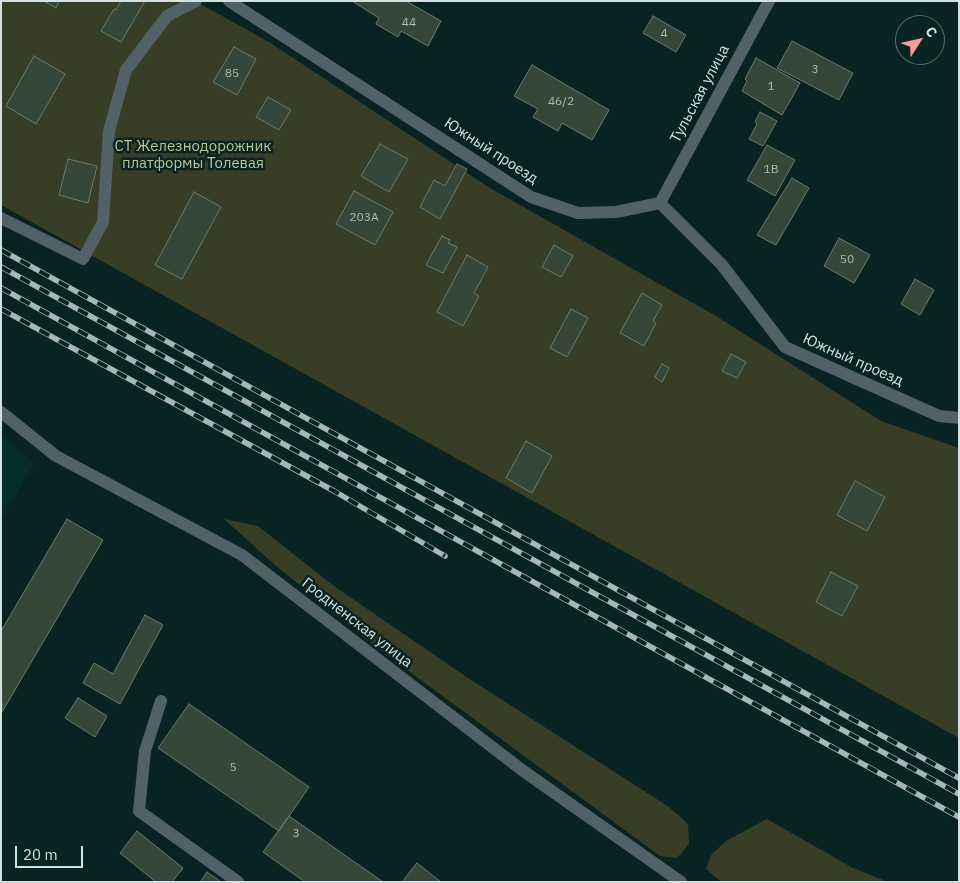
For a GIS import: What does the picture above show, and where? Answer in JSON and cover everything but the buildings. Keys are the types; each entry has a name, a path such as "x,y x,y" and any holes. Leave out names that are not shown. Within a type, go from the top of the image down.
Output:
{"street":[{"path":"1,218 83,259 103,222 109,131 126,70 167,16 196,1"},
{"name":"Южный проезд","path":"229,1 531,196 578,213 616,212 660,203 722,266 785,347 939,416 959,418"},
{"name":"Тульская улица","path":"660,203 769,1"},
{"name":"Гродненская улица","path":"1,412 56,456 242,555 522,770 674,880"},
{"path":"161,701 145,751 139,811 238,882"}],"shaded area":[{"path":"1,435 34,463 1,521"}],"green space":[{"name":"СТ Железнодорожник платформы Толевая","path":"1,1 195,1 269,42 490,188 716,316 881,421 959,448 959,738 1,205"},
{"path":"224,519 258,526 334,586 465,676 669,807 688,824 689,844 677,858 660,856 376,647 276,566"},
{"path":"767,819 853,868 888,882 721,882 706,869 711,855 726,841"}],"railway":[{"path":"1,250 959,778"},
{"path":"1,267 959,794"},
{"path":"1,288 959,817"},
{"path":"1,309 334,491 445,556"}]}
